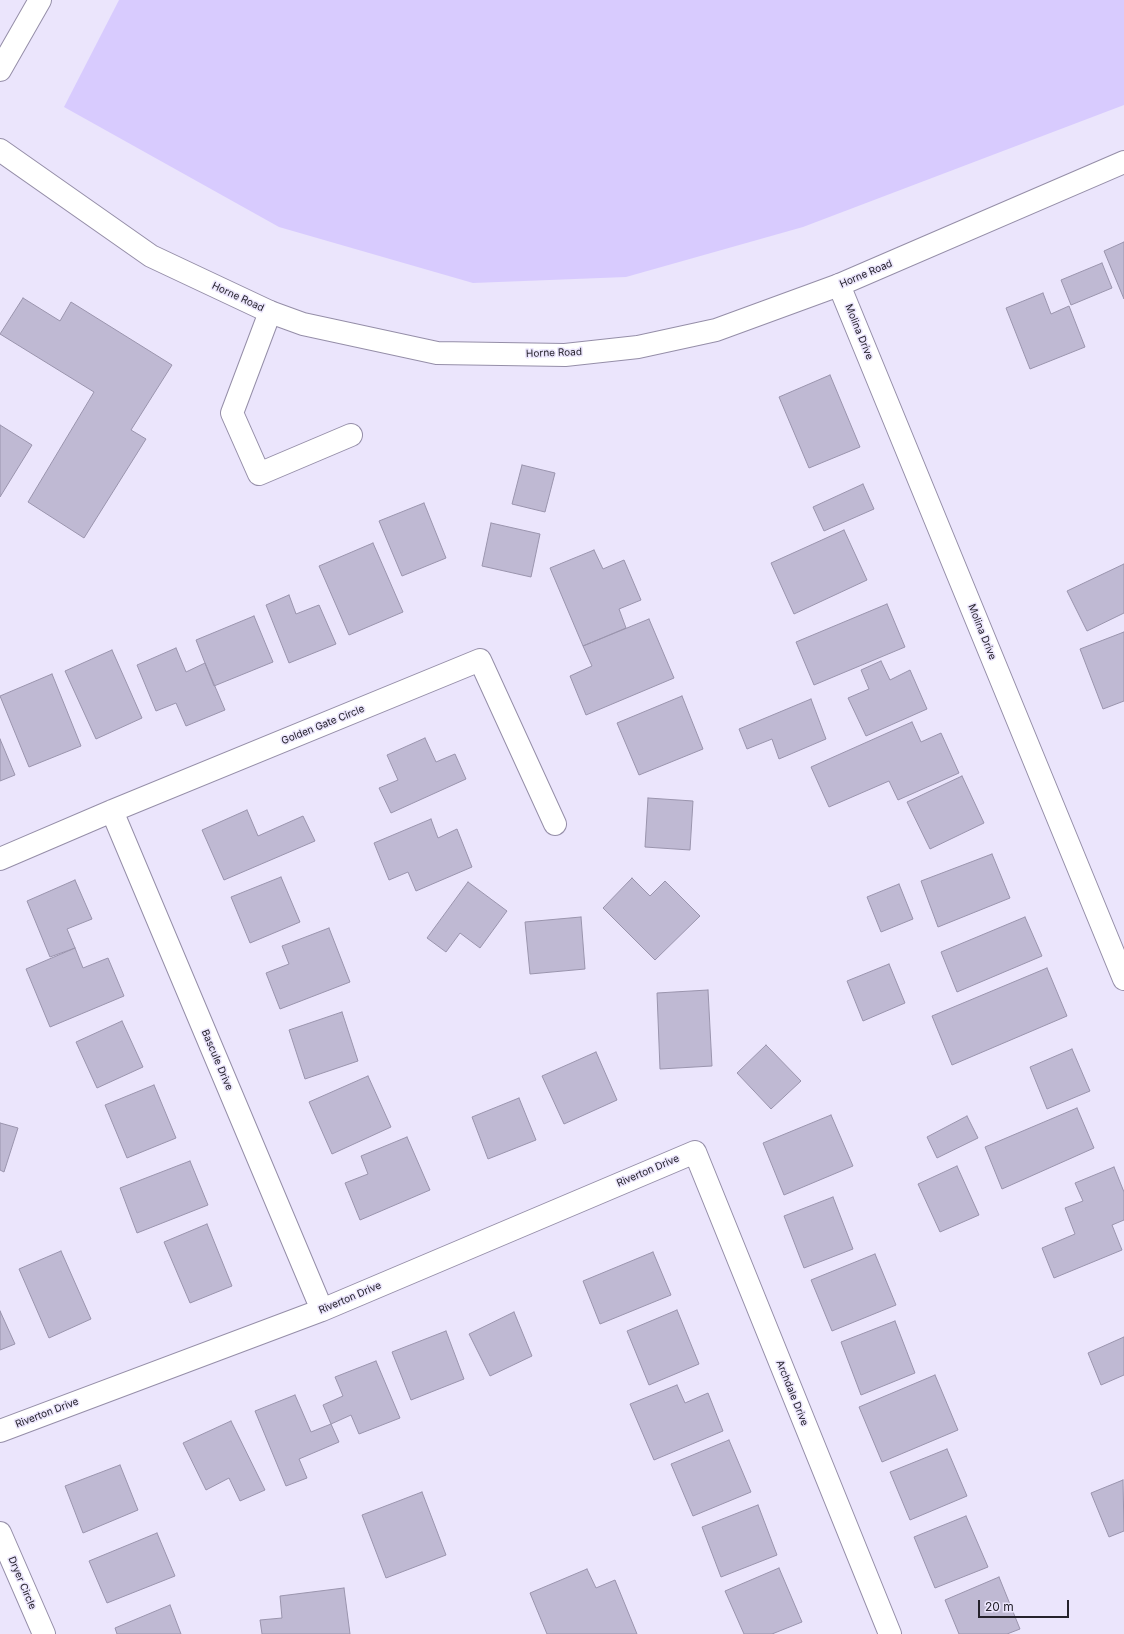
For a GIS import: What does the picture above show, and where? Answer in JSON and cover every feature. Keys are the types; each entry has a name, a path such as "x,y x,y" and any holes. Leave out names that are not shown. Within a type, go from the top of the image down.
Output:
{"street":[{"path":"0,70 40,0"},
{"name":"Horne Road","path":"0,150 151,256 270,312 303,324 437,353 565,355 638,347 716,330 839,285 1124,162"},
{"name":"Molina Drive","path":"839,285 1124,979"},
{"path":"270,312 232,413 259,474 351,435"},
{"name":"Golden Gate Circle","path":"0,859 112,811 480,660 555,824"},
{"name":"Bascule Drive","path":"112,811 322,1310"},
{"name":"Riverton Drive","path":"0,1431 322,1310 695,1152"},
{"name":"Archdale Drive","path":"695,1152 890,1634"},
{"name":"Dryer Circle","path":"0,1533 44,1634"}],"shaded area":[{"path":"119,0 1124,0 1124,105 803,227 626,277 473,283 279,227 64,107"}],"building":[{"path":"1124,242 1124,299 1104,251"},
{"path":"1102,263 1112,288 1071,305 1061,280"},
{"path":"1043,293 1051,314 1069,306 1085,347 1030,369 1006,308"},
{"path":"23,298 60,321 71,302 172,365 131,430 146,439 84,538 28,502 94,392 0,334"},
{"path":"830,375 860,447 809,468 779,397"},
{"path":"0,425 32,445 0,497"},
{"path":"522,465 555,473 545,512 512,504"},
{"path":"863,484 874,509 824,531 813,507"},
{"path":"424,503 446,558 402,576 379,521"},
{"path":"491,523 540,534 531,577 482,566"},
{"path":"844,530 867,580 794,614 771,563"},
{"path":"373,543 403,612 349,635 319,566"},
{"path":"594,550 603,569 624,560 641,600 619,609 626,628 583,646 550,568"},
{"path":"1124,564 1124,613 1087,631 1067,591"},
{"path":"289,595 296,614 319,605 336,644 289,663 266,605"},
{"path":"887,604 905,647 814,685 796,642"},
{"path":"254,616 273,662 214,686 196,640"},
{"path":"649,619 674,678 586,715 570,676 592,666 583,646"},
{"path":"1124,632 1124,701 1103,709 1080,649"},
{"path":"176,648 186,672 205,663 225,710 186,726 176,703 156,711 137,665"},
{"path":"112,650 142,718 96,739 65,671"},
{"path":"881,661 890,680 910,670 927,709 866,736 848,698 869,689 861,670"},
{"path":"52,674 81,746 29,767 0,696"},
{"path":"682,696 703,749 639,775 617,723"},
{"path":"811,699 826,739 779,759 772,739 747,749 739,729"},
{"path":"912,722 921,742 941,733 959,773 898,800 889,781 829,807 811,767"},
{"path":"425,738 436,762 455,754 466,779 391,813 379,788 398,780 387,755"},
{"path":"0,739 15,775 0,781"},
{"path":"962,776 984,823 930,849 907,802"},
{"path":"648,798 693,801 690,850 645,847"},
{"path":"247,810 258,836 303,816 315,841 224,880 202,830"},
{"path":"431,819 438,838 457,829 472,867 416,891 408,872 389,880 374,843"},
{"path":"992,854 1010,898 938,927 921,881"},
{"path":"281,877 300,922 250,943 231,897"},
{"path":"632,878 650,896 665,881 700,916 655,960 603,908"},
{"path":"75,880 92,919 67,929 75,948 50,957 27,901"},
{"path":"468,882 507,911 480,948 460,933 446,952 427,938"},
{"path":"899,884 913,919 881,932 867,897"},
{"path":"581,917 585,969 530,974 525,922"},
{"path":"1025,917 1042,956 957,992 941,952"},
{"path":"329,928 350,982 280,1009 266,973 289,964 282,946"},
{"path":"75,948 83,968 108,958 124,996 50,1027 26,969"},
{"path":"889,964 905,1003 863,1021 847,981"},
{"path":"1047,968 1067,1016 952,1065 932,1016"},
{"path":"708,990 712,1066 660,1069 657,993"},
{"path":"342,1012 358,1061 305,1079 289,1030"},
{"path":"122,1021 143,1067 97,1088 76,1042"},
{"path":"766,1045 801,1081 771,1109 737,1073"},
{"path":"1072,1049 1090,1091 1047,1109 1030,1067"},
{"path":"596,1052 617,1100 564,1124 542,1076"},
{"path":"368,1076 391,1127 332,1154 309,1102"},
{"path":"154,1085 176,1138 127,1158 105,1105"},
{"path":"519,1098 536,1140 488,1159 472,1117"},
{"path":"1077,1108 1094,1148 1002,1189 985,1147"},
{"path":"831,1115 853,1166 784,1195 763,1143"},
{"path":"967,1116 978,1138 937,1158 927,1137"},
{"path":"0,1123 18,1128 4,1172 0,1170"},
{"path":"407,1137 430,1190 360,1220 345,1183 368,1174 361,1156"},
{"path":"190,1161 208,1205 137,1233 120,1188"},
{"path":"957,1166 979,1215 940,1232 918,1184"},
{"path":"1114,1167 1124,1192 1124,1220 1112,1225 1122,1250 1054,1278 1042,1248 1075,1234 1065,1208 1083,1201 1075,1183"},
{"path":"833,1197 853,1249 804,1268 784,1216"},
{"path":"207,1224 232,1286 190,1303 164,1242"},
{"path":"61,1251 91,1319 49,1338 19,1269"},
{"path":"653,1252 671,1295 600,1324 583,1281"},
{"path":"875,1254 896,1305 832,1331 811,1280"},
{"path":"677,1310 699,1364 649,1385 627,1331"},
{"path":"0,1311 15,1344 0,1350"},
{"path":"514,1312 532,1356 490,1376 469,1334"},
{"path":"895,1321 915,1373 861,1395 841,1342"},
{"path":"446,1331 464,1379 411,1400 392,1352"},
{"path":"1124,1337 1124,1375 1101,1385 1088,1353"},
{"path":"376,1361 400,1418 359,1434 351,1415 331,1424 323,1405 343,1396 335,1377"},
{"path":"935,1375 958,1430 882,1462 859,1407"},
{"path":"677,1385 685,1403 708,1393 723,1431 654,1460 630,1404"},
{"path":"295,1395 311,1432 331,1424 339,1442 299,1459 307,1478 286,1486 255,1411"},
{"path":"231,1421 265,1490 240,1501 229,1478 206,1490 183,1443"},
{"path":"729,1440 751,1492 693,1516 671,1464"},
{"path":"947,1449 967,1496 910,1520 890,1472"},
{"path":"120,1465 138,1510 83,1533 65,1486"},
{"path":"1123,1480 1124,1531 1109,1537 1091,1493"},
{"path":"422,1492 446,1555 386,1578 362,1515"},
{"path":"758,1505 777,1555 721,1577 702,1527"},
{"path":"966,1516 988,1567 935,1588 914,1537"},
{"path":"157,1533 175,1576 107,1603 89,1561"},
{"path":"779,1568 802,1622 772,1634 744,1634 725,1591"},
{"path":"587,1569 596,1588 615,1580 637,1634 547,1634 530,1593"},
{"path":"999,1577 1020,1629 1007,1634 959,1634 945,1600"},
{"path":"344,1588 350,1634 262,1634 260,1620 282,1618 280,1596"},
{"path":"170,1605 181,1634 117,1634 115,1628"}]}
